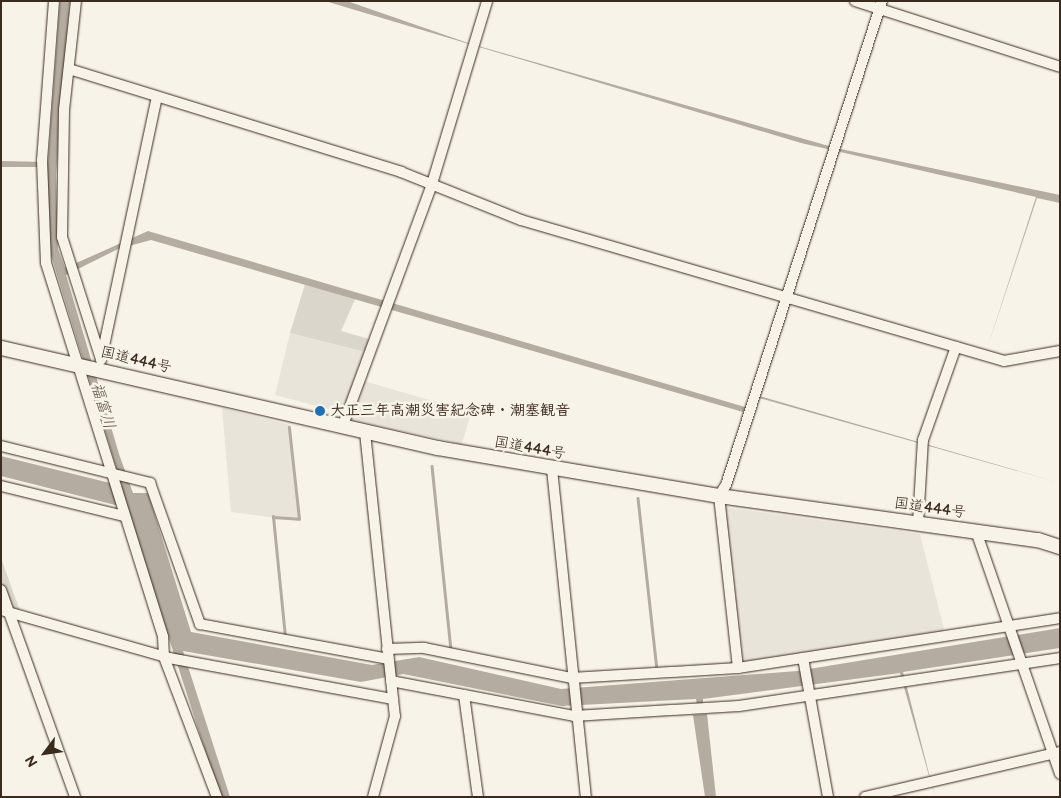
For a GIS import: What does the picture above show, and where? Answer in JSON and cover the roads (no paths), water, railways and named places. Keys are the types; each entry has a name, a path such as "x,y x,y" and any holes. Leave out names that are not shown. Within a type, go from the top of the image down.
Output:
{"highway":[{"name":"国道444号","path":"1,348 79,364 100,364 365,432 552,469 719,496 976,531 1060,547"}],"street":[{"path":"54,1 42,165 46,262 163,637 166,658 217,797"},
{"path":"76,1 69,69 62,237 100,364"},
{"path":"343,425 431,187 487,1"},
{"path":"855,1 880,5 1060,68"},
{"path":"738,668 719,496 753,402 880,5"},
{"path":"69,69 401,172 431,187 521,220 1004,361 1060,350"},
{"path":"100,364 157,97"},
{"path":"918,523 922,444 956,347"},
{"path":"365,432 395,716 373,797"},
{"path":"1,446 112,476 135,480 155,488 200,624 387,654 424,648 572,682 803,663 1010,629 1060,618"},
{"path":"552,469 574,711 586,797"},
{"path":"1,486 123,512"},
{"path":"976,531 1020,660 1056,753 1060,774"},
{"path":"1,590 5,610 75,797"},
{"path":"5,610 166,658 192,661 393,699"},
{"path":"390,680 464,695 574,711 739,706 808,691 1020,660 1060,658"},
{"path":"803,663 828,797"},
{"path":"464,695 478,797"},
{"path":"866,797 1056,753"}],"water":[{"name":"福富川","path":"60,1 70,1 56,175 58,249 65,268 148,231 745,407 759,396 1060,483 759,398 743,412 151,240 118,249 66,275 119,454 133,493 148,493 191,632 372,665 419,657 561,689 797,671 1060,628 1060,648 903,672 935,797 900,673 703,699 703,705 697,706 696,699 562,706 403,674 361,682 183,651 230,797 220,797 127,508 1,476 1,456 122,486 50,252 47,167 1,167 1,161 48,162"},
{"path":"325,1 347,1 468,43 836,148 1060,195 1060,203 1037,198 987,349 1036,197 801,143"},
{"path":"707,714 716,797 705,797 693,715"}],"waterway":[{"path":"285,637 273,517 299,519 289,428"},
{"path":"432,466 451,649"},
{"path":"638,498 657,669"}],"place":[{"name":"大正三年高潮災害紀念碑・潮塞観音","path":"320,411"}]}
